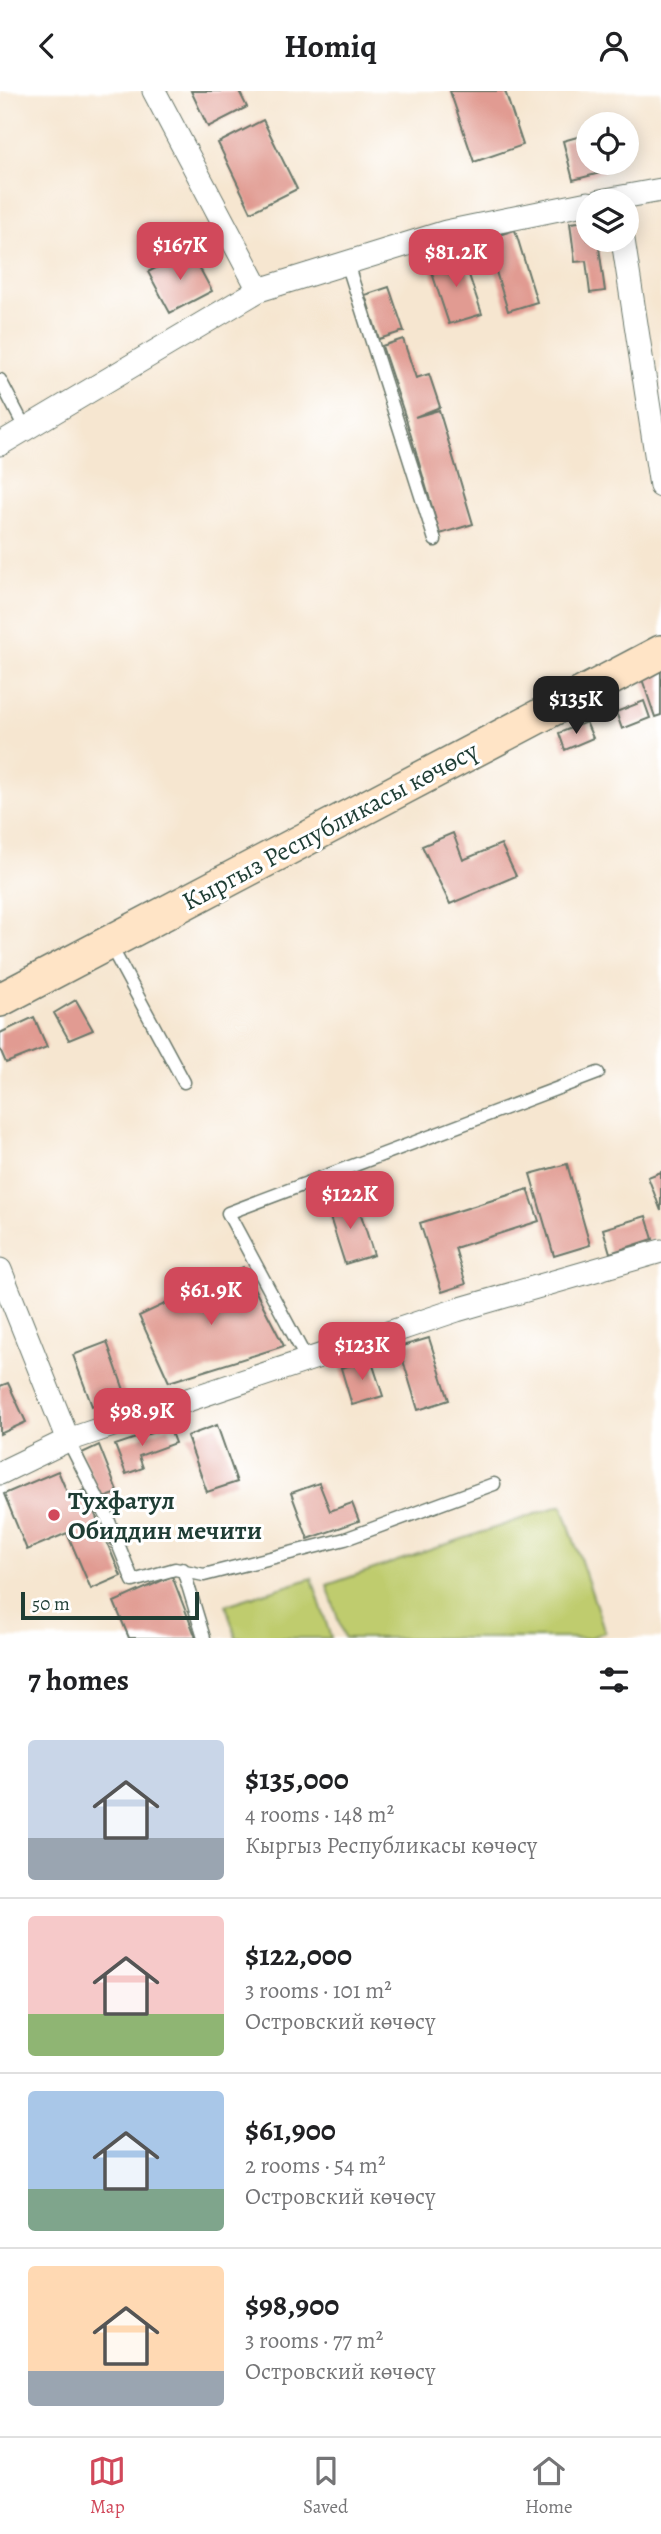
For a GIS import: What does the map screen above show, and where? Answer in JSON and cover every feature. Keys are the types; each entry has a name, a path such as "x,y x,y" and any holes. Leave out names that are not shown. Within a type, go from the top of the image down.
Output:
{"main road":[{"name":"Кыргыз Республикасы көчөсү","path":"0,1000 661,652"}],"street":[{"path":"154,91 259,290"},
{"path":"639,194 661,190"},
{"path":"0,444 259,290 446,232 576,205"},
{"path":"625,252 661,486"},
{"path":"0,1473 68,1440 457,1310 661,1251"},
{"path":"0,1270 68,1440"}],"lane":[{"path":"347,263 435,540"},
{"path":"0,380 25,428"},
{"path":"109,942 184,1083"},
{"path":"307,1360 228,1213 598,1073"},
{"path":"68,1440 108,1519 133,1581 175,1569 204,1575 345,1539 494,1484"},
{"path":"183,1569 204,1638"}],"green space":[{"path":"562,1505 605,1632 589,1638 344,1638 327,1585"},
{"path":"312,1578 331,1638 236,1638 226,1605"}],"building":[{"path":"191,91 239,91 247,107 208,127"},
{"path":"450,91 505,91 523,145 474,162"},
{"path":"263,120 297,189 251,212 218,143"},
{"path":"576,137 576,175 592,175 573,180 563,141"},
{"path":"576,222 576,252 600,252 605,291 590,293 586,261 575,262 570,223"},
{"path":"515,230 537,302 508,311 486,239"},
{"path":"190,250 212,291 170,313 148,272"},
{"path":"462,254 482,314 449,324 429,264"},
{"path":"389,287 404,331 379,339 365,295"},
{"path":"403,339 416,378 429,374 440,407 415,417 439,410 473,524 440,534 382,346"},
{"path":"661,671 661,715 655,717 642,679"},
{"path":"644,701 650,718 622,729 616,712"},
{"path":"586,722 593,738 565,750 559,733"},
{"path":"453,833 463,860 501,844 516,876 450,904 422,846"},
{"path":"76,1000 93,1030 69,1040 54,1013"},
{"path":"34,1017 47,1047 6,1063 0,1049 0,1033"},
{"path":"567,1164 590,1245 554,1256 530,1174"},
{"path":"661,1172 661,1211 648,1177"},
{"path":"528,1189 539,1221 455,1248 466,1284 442,1292 420,1223"},
{"path":"356,1199 374,1255 345,1264 327,1208"},
{"path":"646,1216 653,1239 610,1253 603,1229"},
{"path":"243,1267 284,1346 169,1382 139,1316"},
{"path":"429,1338 449,1400 418,1410 399,1347"},
{"path":"107,1342 125,1393 92,1406 73,1355"},
{"path":"371,1359 383,1396 352,1405 341,1368"},
{"path":"8,1383 26,1422 0,1434 0,1386"},
{"path":"217,1425 237,1482 207,1492 187,1436"},
{"path":"169,1427 175,1443 139,1456 143,1468 126,1474 115,1445"},
{"path":"99,1445 118,1493 101,1499 82,1453"},
{"name":"Тухфатул Обиддин мечити","path":"58,1471 69,1497 85,1490 121,1576 91,1589 67,1533 27,1550 4,1494"},
{"path":"319,1483 330,1511 352,1503 359,1521 308,1539 291,1493"},
{"path":"172,1576 196,1638 129,1638 114,1602"}],"place":[{"name":"Тухфатул Обиддин мечити","path":"54,1515"}]}
